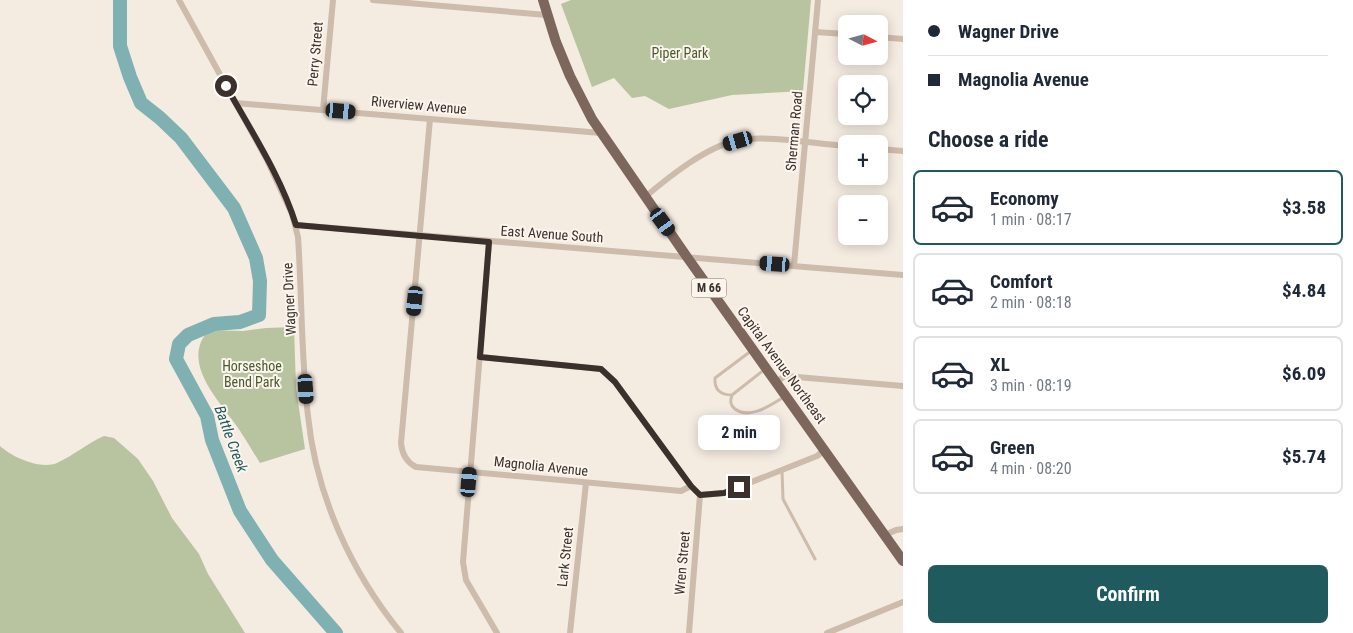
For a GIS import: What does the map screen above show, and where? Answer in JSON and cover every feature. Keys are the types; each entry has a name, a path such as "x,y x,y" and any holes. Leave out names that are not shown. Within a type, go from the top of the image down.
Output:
{"main road":[{"name":"Capital Avenue Northeast","path":"543,0 570,76 592,119 687,257 826,450 903,561"}],"street":[{"name":"Wagner Drive","path":"179,0 267,160 285,196 296,225 308,417 315,459 332,516 354,564 375,599 401,633"},
{"name":"Perry Street","path":"323,110 333,0"},
{"path":"373,0 547,15"},
{"name":"Sherman Road","path":"794,265 818,0"},
{"path":"815,32 838,33"},
{"path":"888,38 903,39"},
{"name":"Riverview Avenue","path":"236,103 601,133"},
{"name":"Magnolia Avenue","path":"430,119 401,443 402,453 416,467 681,491 691,486"},
{"path":"645,197 703,154 717,147 738,141 756,139 838,145"},
{"path":"888,150 903,151"},
{"name":"East Avenue South","path":"296,225 903,275"},
{"path":"489,242 463,562 466,580 497,633"},
{"path":"480,357 601,369 615,382 691,486 700,495 724,493 817,456 826,450"},
{"path":"776,382 786,376 903,386"},
{"name":"Lark Street","path":"570,633 586,483"},
{"name":"Wren Street","path":"688,633 700,495"},
{"path":"885,535 903,529"},
{"path":"827,633 903,602"}],"lane":[{"path":"732,395 724,395 719,392 714,384 715,378 753,349"},
{"path":"766,368 732,395 730,402 732,406 738,411 756,412 771,406 786,396"},
{"path":"782,470 783,499 815,559"}],"green space":[{"name":"Piper Park","path":"571,0 811,0 803,91 732,95 669,109 645,96 632,98 614,78 592,87 561,4"},
{"name":"Horseshoe Bend Park","path":"294,327 296,388 305,449 260,463 210,389 204,377 198,353 201,341 209,330 243,331"},
{"path":"104,436 114,438 138,459 153,481 172,518 199,554 208,574 245,633 0,633 0,446 19,458 35,464 50,465 63,460"}],"waterway":[{"name":"Battle Creek","path":"120,0 120,46 141,103 181,138 234,208 256,258 260,281 259,315 240,322 214,324 188,335 179,344 176,359 207,416 212,440 240,511 272,560 336,633"}],"route":[{"path":"226,86 267,160 285,196 296,225 489,242 480,357 601,369 615,382 691,486 700,495 724,493 739,487"}]}
